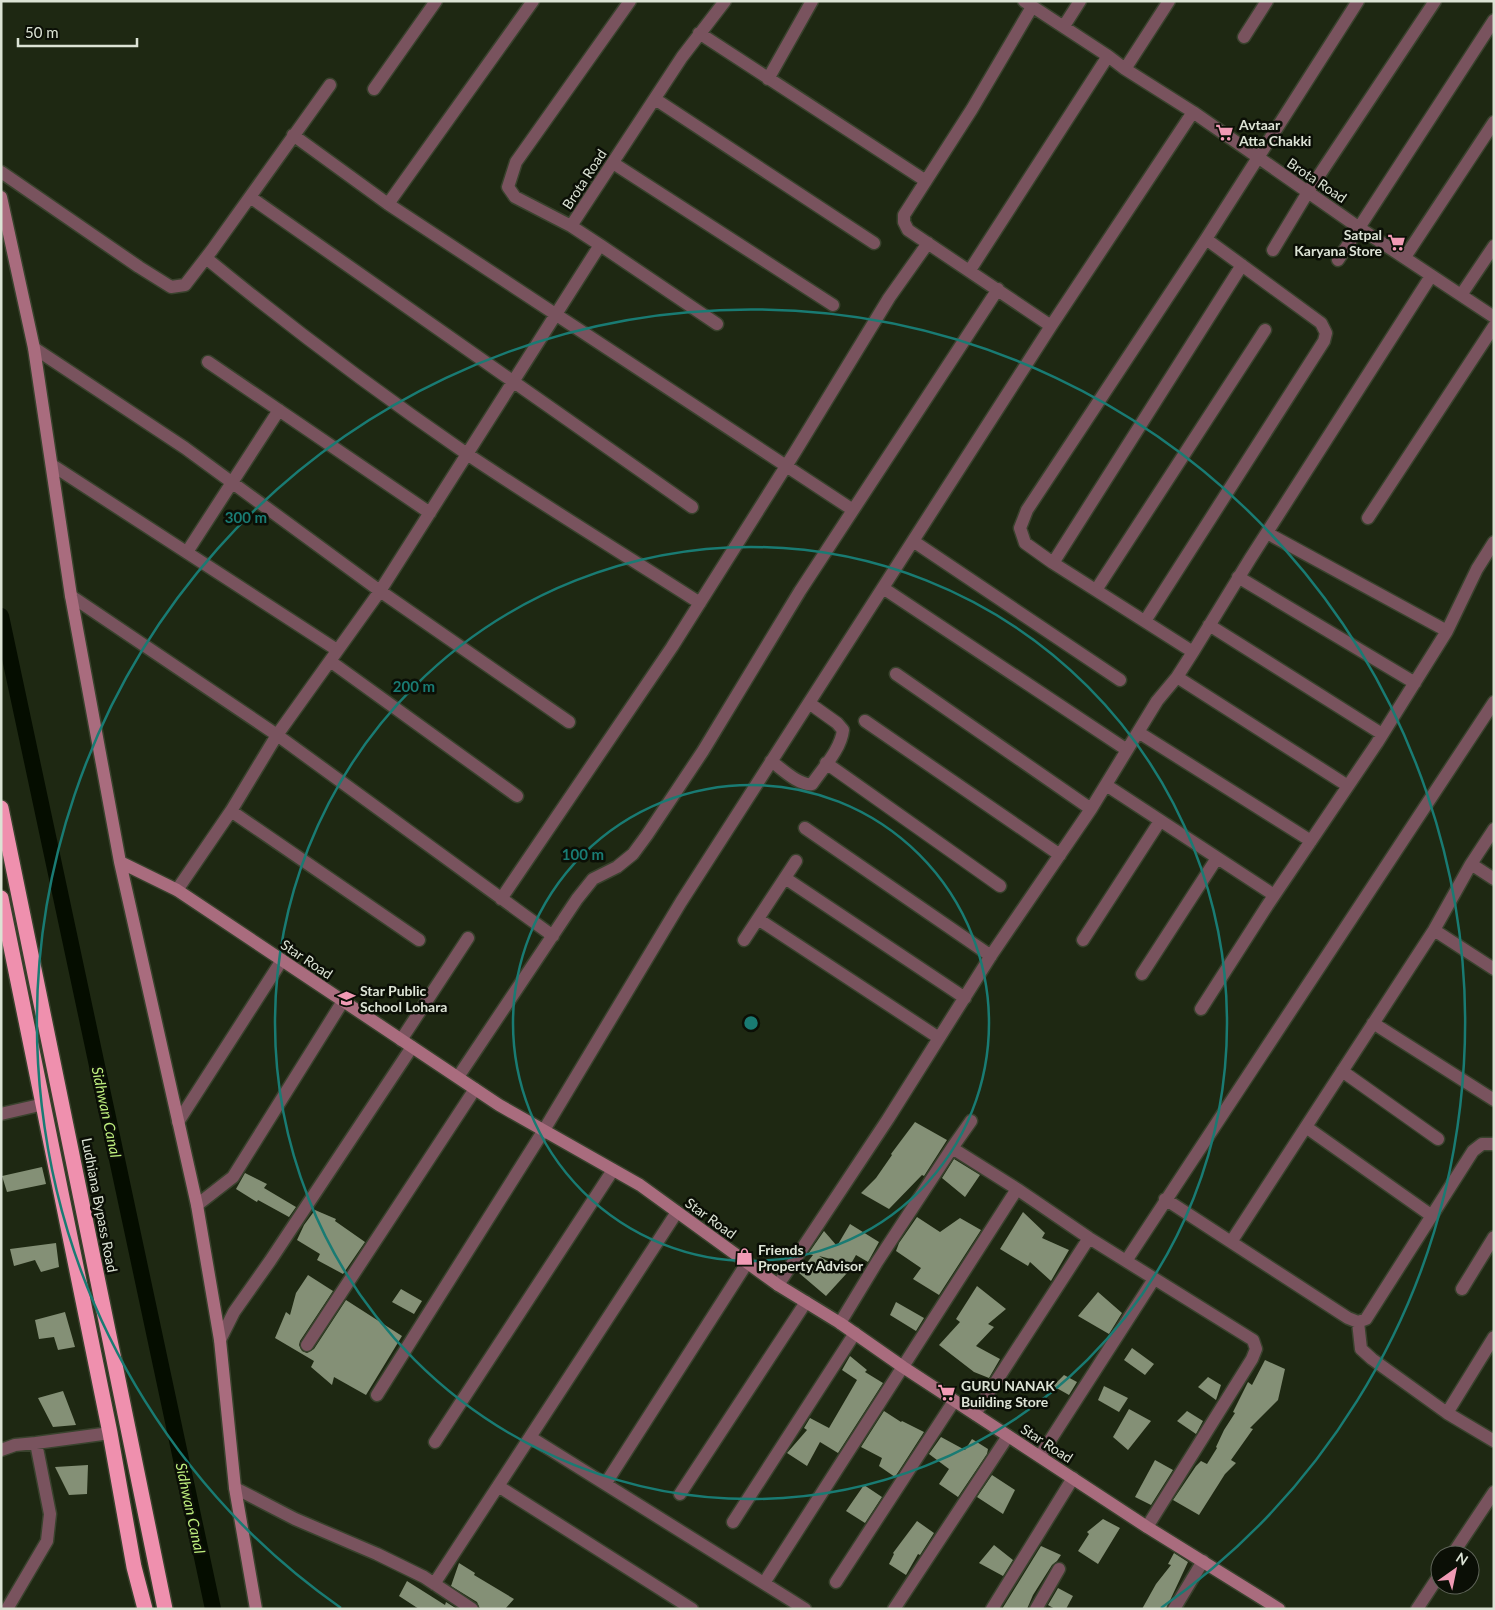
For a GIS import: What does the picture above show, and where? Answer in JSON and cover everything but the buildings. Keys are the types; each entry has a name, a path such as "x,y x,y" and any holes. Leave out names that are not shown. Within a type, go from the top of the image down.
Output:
{"highway":[{"name":"Ludhiana Bypass Road","path":"1,808 165,1609"},
{"path":"1,898 110,1433 134,1567 145,1609"}],"street":[{"path":"374,89 436,1"},
{"path":"388,204 533,1"},
{"name":"Brota Road","path":"630,1 516,162 508,187 514,197 571,226 699,34 725,1"},
{"path":"768,78 812,1"},
{"path":"1064,26 1080,1"},
{"path":"1125,69 1169,1"},
{"path":"1244,37 1267,1"},
{"path":"1193,652 1053,563 1026,543 1020,528 1027,510 1206,239 1358,1"},
{"path":"1273,250 1308,192 1434,1"},
{"path":"1028,4 972,109 904,215 904,222 908,230 1051,326"},
{"name":"Brota Road","path":"1028,4 1193,112 1358,227 1494,317"},
{"path":"1338,260 1494,20"},
{"path":"699,34 926,181"},
{"path":"970,270 1108,56"},
{"path":"1,172 138,267 171,287 185,285 330,84"},
{"path":"655,99 874,243"},
{"path":"377,1395 544,1130 681,902 1051,326 1193,112"},
{"path":"1404,257 1494,122"},
{"path":"293,135 388,204 853,510"},
{"path":"613,163 833,305"},
{"path":"1,197 34,348 71,596 120,862 197,1205 220,1340 235,1488 256,1609"},
{"path":"250,197 692,507"},
{"path":"571,226 717,324"},
{"path":"1145,621 1324,341 1326,333 1321,324 1206,239"},
{"path":"501,899 672,647 786,467 889,298 928,243"},
{"path":"177,890 230,812 278,735 380,591 600,245"},
{"path":"1461,295 1494,246"},
{"path":"206,258 323,352 467,454 700,603"},
{"path":"1053,563 1242,265"},
{"path":"778,1285 888,1120 991,956 1091,809 1157,701 1177,677 1238,577 1431,276"},
{"path":"458,1077 577,899 593,879 633,854 647,835 703,751 800,591 998,289"},
{"path":"1368,518 1494,326"},
{"path":"1096,590 1265,330"},
{"path":"34,348 185,448 380,591 569,722"},
{"path":"208,362 430,513"},
{"path":"187,552 279,410"},
{"path":"52,465 338,650"},
{"path":"1267,534 1447,631"},
{"path":"913,541 1120,680"},
{"path":"1201,1009 1274,895 1415,683 1447,631 1470,583 1494,542"},
{"path":"1238,577 1415,683"},
{"path":"883,588 1127,750"},
{"path":"71,596 278,735 553,936"},
{"path":"1209,625 1382,734"},
{"path":"330,661 517,796"},
{"path":"896,674 1091,809"},
{"path":"1177,677 1348,786"},
{"path":"1126,1261 1494,702"},
{"path":"771,761 799,781 812,784 842,739 842,730 837,723 809,704"},
{"path":"865,721 1060,855"},
{"path":"1138,732 1311,841"},
{"path":"826,763 1000,886"},
{"path":"1106,785 1274,895"},
{"path":"230,812 419,940"},
{"path":"1083,940 1160,821"},
{"path":"805,828 991,956"},
{"path":"1231,1242 1434,930 1471,864 1494,829"},
{"path":"1142,974 1217,858"},
{"path":"744,940 796,861"},
{"name":"Star Road","path":"120,862 177,890 499,1105 640,1185 778,1285 840,1323 954,1401 1147,1527 1279,1609"},
{"path":"1471,864 1494,879"},
{"path":"785,878 965,998"},
{"path":"758,919 939,1038"},
{"path":"1434,930 1494,969"},
{"path":"220,1340 234,1312 270,1261 407,1044 468,938"},
{"path":"178,1122 282,960"},
{"path":"197,1205 232,1177 342,1001"},
{"path":"1373,1023 1494,1100"},
{"path":"1342,1071 1438,1138"},
{"path":"307,1345 475,1089"},
{"path":"1,1114 44,1104"},
{"path":"840,1323 876,1262 970,1121"},
{"path":"1306,1127 1432,1216"},
{"path":"1165,1200 1348,1318 1358,1322 1366,1319 1473,1151 1482,1144 1494,1144"},
{"path":"952,1148 1017,1188 1089,1238 1253,1340 1256,1349 1252,1359 1147,1527"},
{"path":"435,1442 614,1170"},
{"path":"764,1583 1017,1188"},
{"path":"434,1584 677,1212"},
{"path":"1462,1289 1494,1237"},
{"path":"975,1414 1089,1238"},
{"path":"606,1483 747,1263"},
{"path":"1040,1456 1154,1279"},
{"path":"680,1494 806,1302"},
{"path":"1358,1322 1361,1349 1372,1359 1447,1413 1494,1441"},
{"path":"733,1522 855,1333"},
{"path":"1447,1413 1494,1337"},
{"path":"836,1582 954,1401"},
{"path":"1,1450 14,1444 36,1443 110,1433"},
{"path":"894,1609 1008,1436"},
{"path":"530,1437 805,1609"},
{"path":"7,1609 47,1541 50,1514 36,1443"},
{"path":"992,1609 1073,1478"},
{"path":"498,1486 692,1609"},
{"path":"235,1488 295,1519 377,1554 424,1577 472,1609"},
{"path":"1459,1545 1494,1492"},
{"path":"1174,1609 1203,1561"},
{"path":"1036,1609 1060,1569"},
{"path":"1417,1609 1430,1589"}],"waterway":[{"name":"Sidhwan Canal","path":"1,616 213,1609"}],"place":[{"name":"Avtaar Atta Chakki","path":"1225,132"},
{"name":"Satpal Karyana Store","path":"1396,242"},
{"name":"Star Public School Lohara","path":"346,998"},
{"name":"Friends Property Advisor","path":"744,1257"},
{"name":"GURU NANAK Building Store","path":"947,1393"}]}
